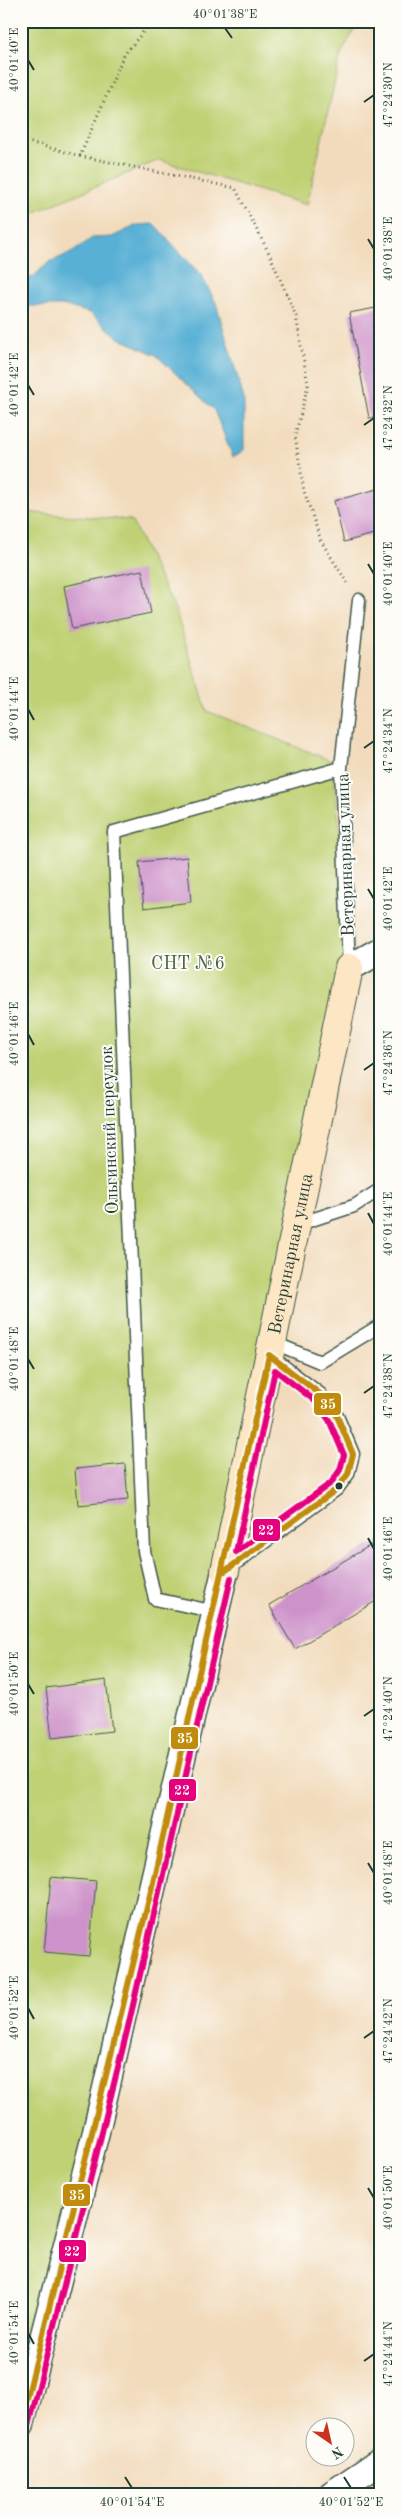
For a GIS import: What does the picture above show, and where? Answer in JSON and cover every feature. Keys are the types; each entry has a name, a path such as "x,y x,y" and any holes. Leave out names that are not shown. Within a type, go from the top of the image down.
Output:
{"street":[{"path":"349,968 381,950"},
{"name":"Ветеринарная улица","path":"21,2424 96,2132 216,1612 349,968"},
{"path":"332,2494 381,2461"}],"lane":[{"name":"Ветеринарная улица","path":"349,968 341,768 359,600"},
{"name":"Ольгинский переулок","path":"216,1612 155,1599 144,1551 114,832 341,768"},
{"path":"296,1225 354,1206 381,1189"},
{"path":"270,1348 320,1362 381,1325"},
{"path":"225,1571 337,1490 348,1474 353,1454 337,1416 320,1394 270,1348"}],"path":[{"path":"80,156 124,55 152,21"},
{"path":"21,140 80,156 235,188 269,253 296,316 308,385 295,436 304,491 321,541 359,600"}],"green space":[{"path":"21,21 359,21 341,54 307,205 159,160 21,218"},
{"name":"СНТ №6","path":"21,512 131,520 175,609 207,711 332,761 356,972 203,1706 21,2369"}],"water":[{"path":"154,224 201,275 216,303 244,399 244,450 233,457 214,410 156,355 119,338 90,313 66,306 21,306 21,280 33,277 49,262 73,252 92,238 112,237 137,225"}],"building":[{"path":"381,307 381,417 369,418 349,313"},
{"path":"381,488 381,532 344,542 334,501"},
{"path":"142,570 151,613 72,629 64,586"},
{"path":"187,857 191,902 144,908 139,862"},
{"path":"125,1464 128,1500 78,1505 75,1469"},
{"path":"381,1539 381,1598 295,1649 269,1605"},
{"path":"106,1680 112,1731 52,1738 46,1688"},
{"path":"51,1877 96,1881 89,1956 44,1952"}],"transit line":[{"name":"35","path":"21,2423 151,1891 269,1355 320,1394 337,1416 353,1454 348,1474 337,1489 225,1571"},
{"name":"22","path":"275,1370 314,1400 329,1420 344,1455 340,1470 331,1483 236,1552 275,1370"},
{"name":"22","path":"29,2426 128,2027 231,1578"}]}
